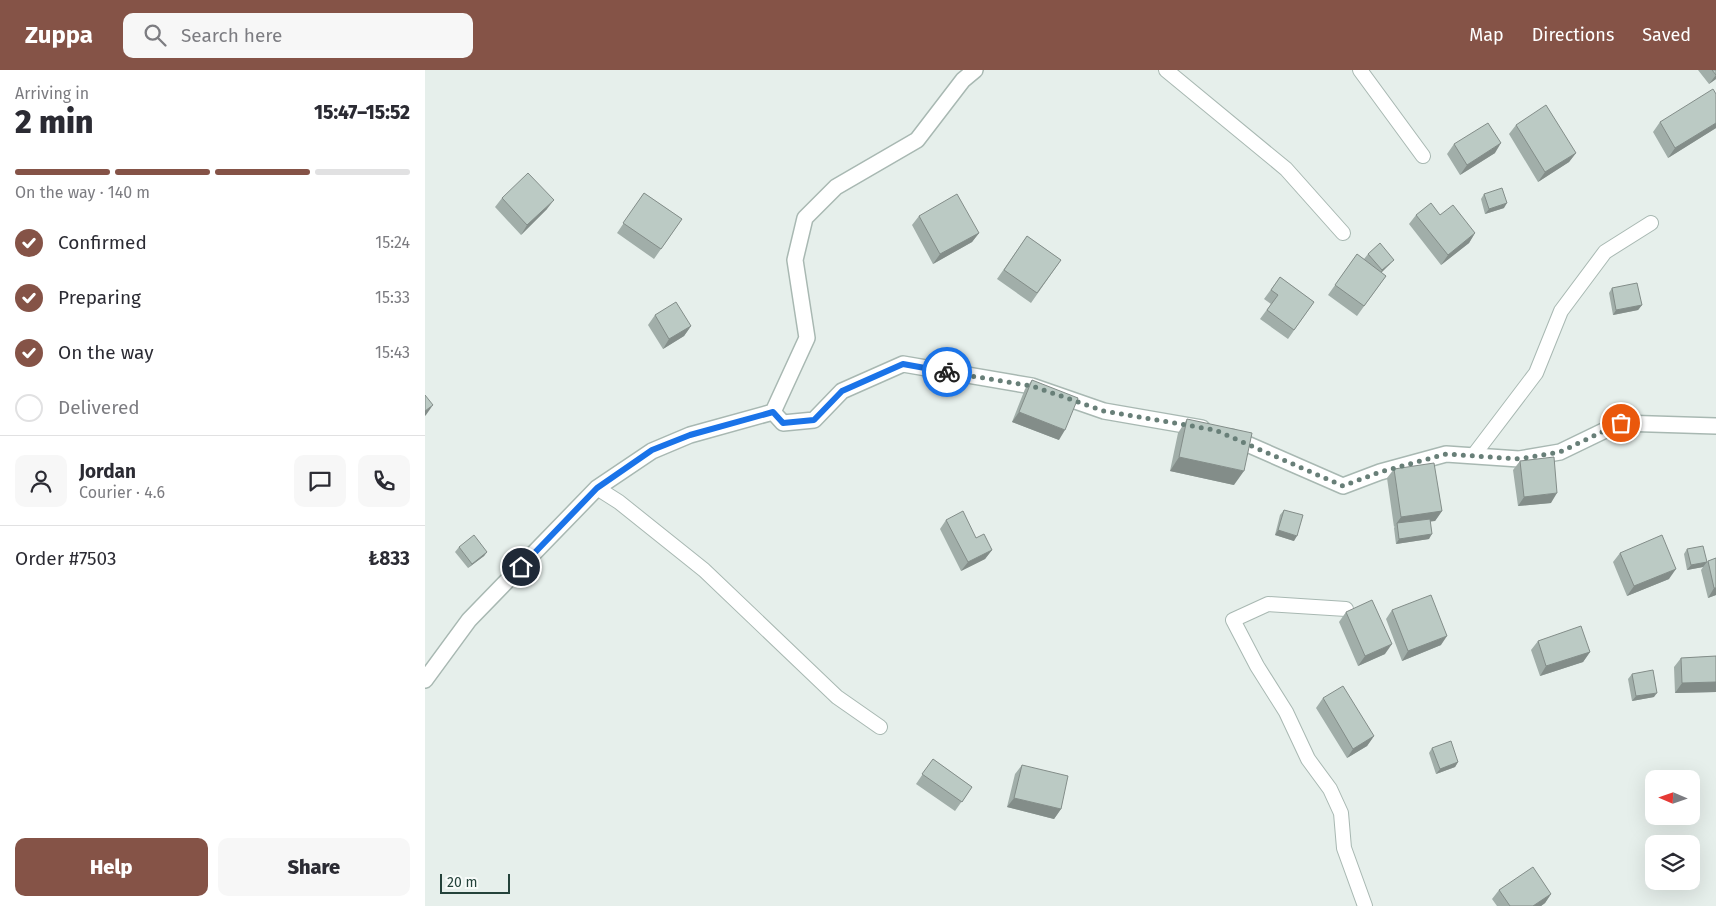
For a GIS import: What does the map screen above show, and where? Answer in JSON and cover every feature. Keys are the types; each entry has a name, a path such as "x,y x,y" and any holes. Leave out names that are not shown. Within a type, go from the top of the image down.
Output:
{"street":[{"path":"425,680 469,620 597,488 652,450 690,435 773,412 807,338 795,260 805,218 836,187 917,140 963,80 975,70"},
{"path":"773,412 783,423 814,420 842,391 903,364 1032,386 1104,411 1215,430 1343,486 1380,472 1446,454 1519,459 1560,452 1621,423 1716,426"}],"lane":[{"path":"1167,70 1285,169 1343,233"},
{"path":"1360,70 1423,156"},
{"path":"1473,456 1536,373 1561,311 1605,252 1651,223"},
{"path":"597,488 619,502 704,570 837,697 880,727"},
{"path":"1346,609 1268,604 1233,620 1257,666 1286,712 1308,759 1330,788 1341,813 1344,848 1365,906"}],"building":[{"path":"1713,89 1716,94 1716,123 1675,148 1660,122"},
{"path":"1546,105 1576,153 1545,172 1516,125"},
{"path":"1488,123 1501,143 1467,165 1454,144"},
{"path":"528,173 554,200 527,225 502,198"},
{"path":"1502,188 1507,203 1489,209 1484,194"},
{"path":"644,193 682,219 661,249 623,223"},
{"path":"957,194 979,233 940,254 919,216"},
{"path":"1431,203 1440,215 1453,205 1475,233 1448,255 1416,215"},
{"path":"1027,236 1061,260 1037,293 1004,270"},
{"path":"1380,243 1394,260 1382,270 1368,254"},
{"path":"1357,254 1386,276 1364,306 1335,285"},
{"path":"1280,277 1314,302 1294,330 1267,310 1278,295 1271,290"},
{"path":"1637,283 1642,305 1616,310 1612,288"},
{"path":"676,302 691,326 669,339 655,315"},
{"path":"1032,380 1078,398 1065,430 1019,412"},
{"path":"425,395 433,405 425,411"},
{"path":"1187,419 1252,433 1244,471 1179,457"},
{"path":"1554,457 1557,493 1524,497 1520,461"},
{"path":"1434,463 1442,511 1401,517 1394,469"},
{"path":"1284,510 1303,515 1297,536 1278,530"},
{"path":"963,511 976,538 984,534 992,550 968,562 946,520"},
{"path":"1430,519 1432,534 1399,539 1397,523"},
{"path":"474,535 487,552 472,564 459,547"},
{"path":"1662,535 1676,569 1634,586 1620,553"},
{"path":"1703,546 1707,562 1691,565 1687,549"},
{"path":"1716,558 1716,588 1714,588 1708,561"},
{"path":"1431,595 1447,636 1408,651 1392,610"},
{"path":"1372,600 1392,644 1365,656 1346,612"},
{"path":"1581,626 1590,652 1546,666 1538,641"},
{"path":"1716,656 1716,682 1682,683 1681,658"},
{"path":"1653,670 1657,693 1636,696 1632,674"},
{"path":"1343,686 1374,736 1353,749 1323,698"},
{"path":"1451,741 1458,762 1440,769 1432,748"},
{"path":"933,759 972,787 962,802 922,774"},
{"path":"1022,765 1068,776 1061,809 1014,798"},
{"path":"1533,867 1551,894 1533,906 1510,906 1499,890"}],"way so far":[{"path":"947,372 1032,386 1104,411 1215,430 1343,486 1380,472 1446,454 1519,459 1560,452 1621,423"}],"route":[{"path":"521,567 597,488 652,450 690,435 773,412 783,423 814,420 842,391 903,364 947,372"}]}
